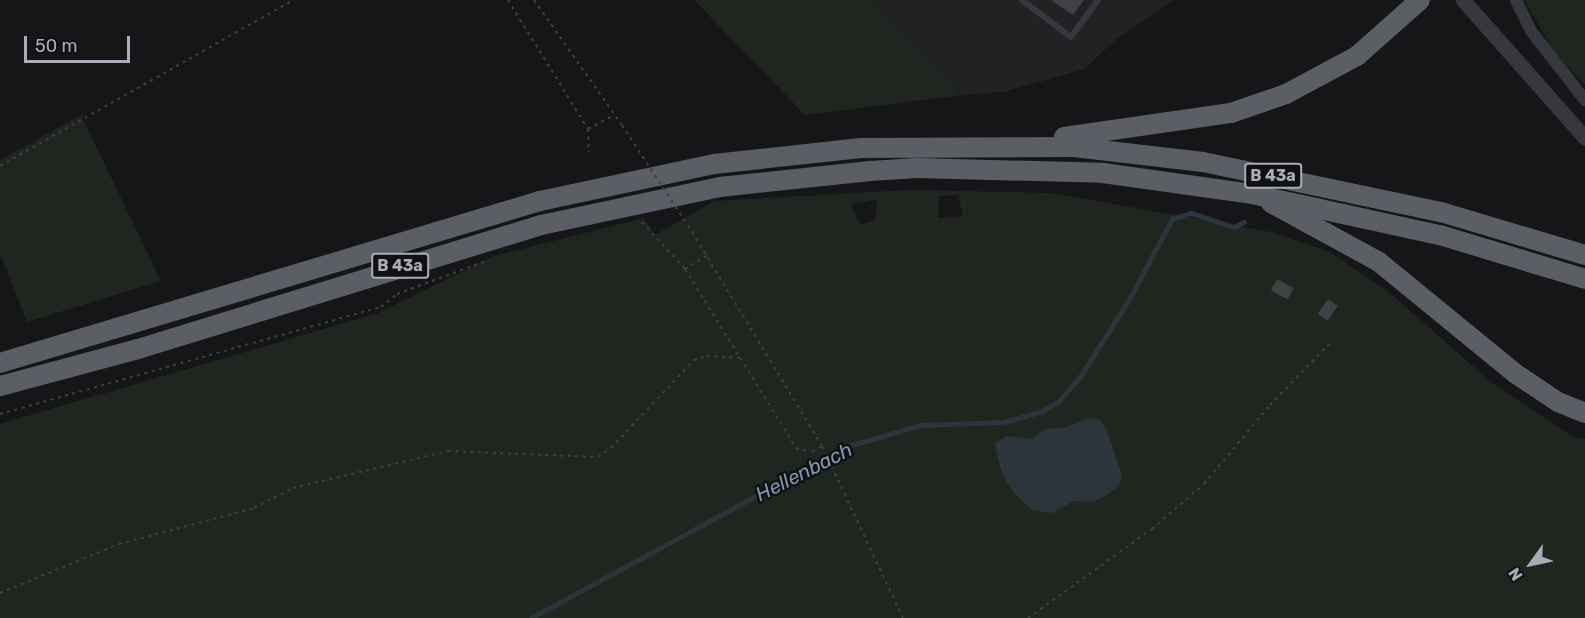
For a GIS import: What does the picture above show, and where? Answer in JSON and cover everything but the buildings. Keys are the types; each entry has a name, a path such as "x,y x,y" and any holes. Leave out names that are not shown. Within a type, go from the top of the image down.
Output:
{"highway":[{"path":"954,146 1108,134 1232,113 1286,94 1350,60 1420,0"},
{"name":"B 43a","path":"0,363 208,303 470,220 638,178 807,152 954,146 1074,147 1203,162 1441,212 1585,255"},
{"name":"B 43a","path":"0,386 138,349 480,242 658,197 720,187 905,169 1027,169 1102,172 1252,194 1420,231 1585,279"},
{"path":"1252,194 1379,262 1516,375 1558,402 1585,413"}],"street":[{"path":"1463,0 1585,138"},
{"path":"1516,0 1535,37 1585,100"}],"lane":[{"path":"1022,0 1071,37 1098,0"}],"path":[{"path":"0,166 294,0"},
{"path":"508,0 588,129 589,152"},
{"path":"534,0 569,45 708,256 823,447 903,618"},
{"path":"588,129 614,115"},
{"path":"640,219 685,269 796,448 812,452 823,447"},
{"path":"685,269 708,256"},
{"path":"0,414 381,307 397,294 496,258"},
{"path":"1028,618 1152,529 1204,484 1270,405 1330,343"},
{"path":"0,593 119,544 254,508 293,488 448,451 598,457 611,448 694,360 707,356 742,358"}],"shaded area":[{"path":"694,0 870,0 961,95 805,115"},
{"path":"870,0 1174,0 1115,40 1085,69 1003,92 961,95"},
{"path":"1524,0 1585,0 1585,85 1555,53"},
{"path":"81,115 161,281 27,322 0,254 0,160"},
{"path":"909,190 1051,193 1271,232 1330,252 1390,293 1492,383 1575,438 1585,439 1585,618 0,618 0,424 378,313 494,256 644,218 655,235 714,201","holes":["958,195 963,216 938,218 939,196","877,199 875,220 860,225 851,204"]},
{"path":"1087,418 1100,420 1106,428 1122,475 1119,486 1093,502 1074,501 1052,513 1032,510 1015,494 1002,474 995,443 1007,436 1033,439 1045,429 1068,427"}],"waterway":[{"name":"Hellenbach","path":"531,618 848,446 921,425 1003,422 1041,412 1059,401 1080,377 1130,298 1172,219 1191,213 1234,227 1244,222"}]}
